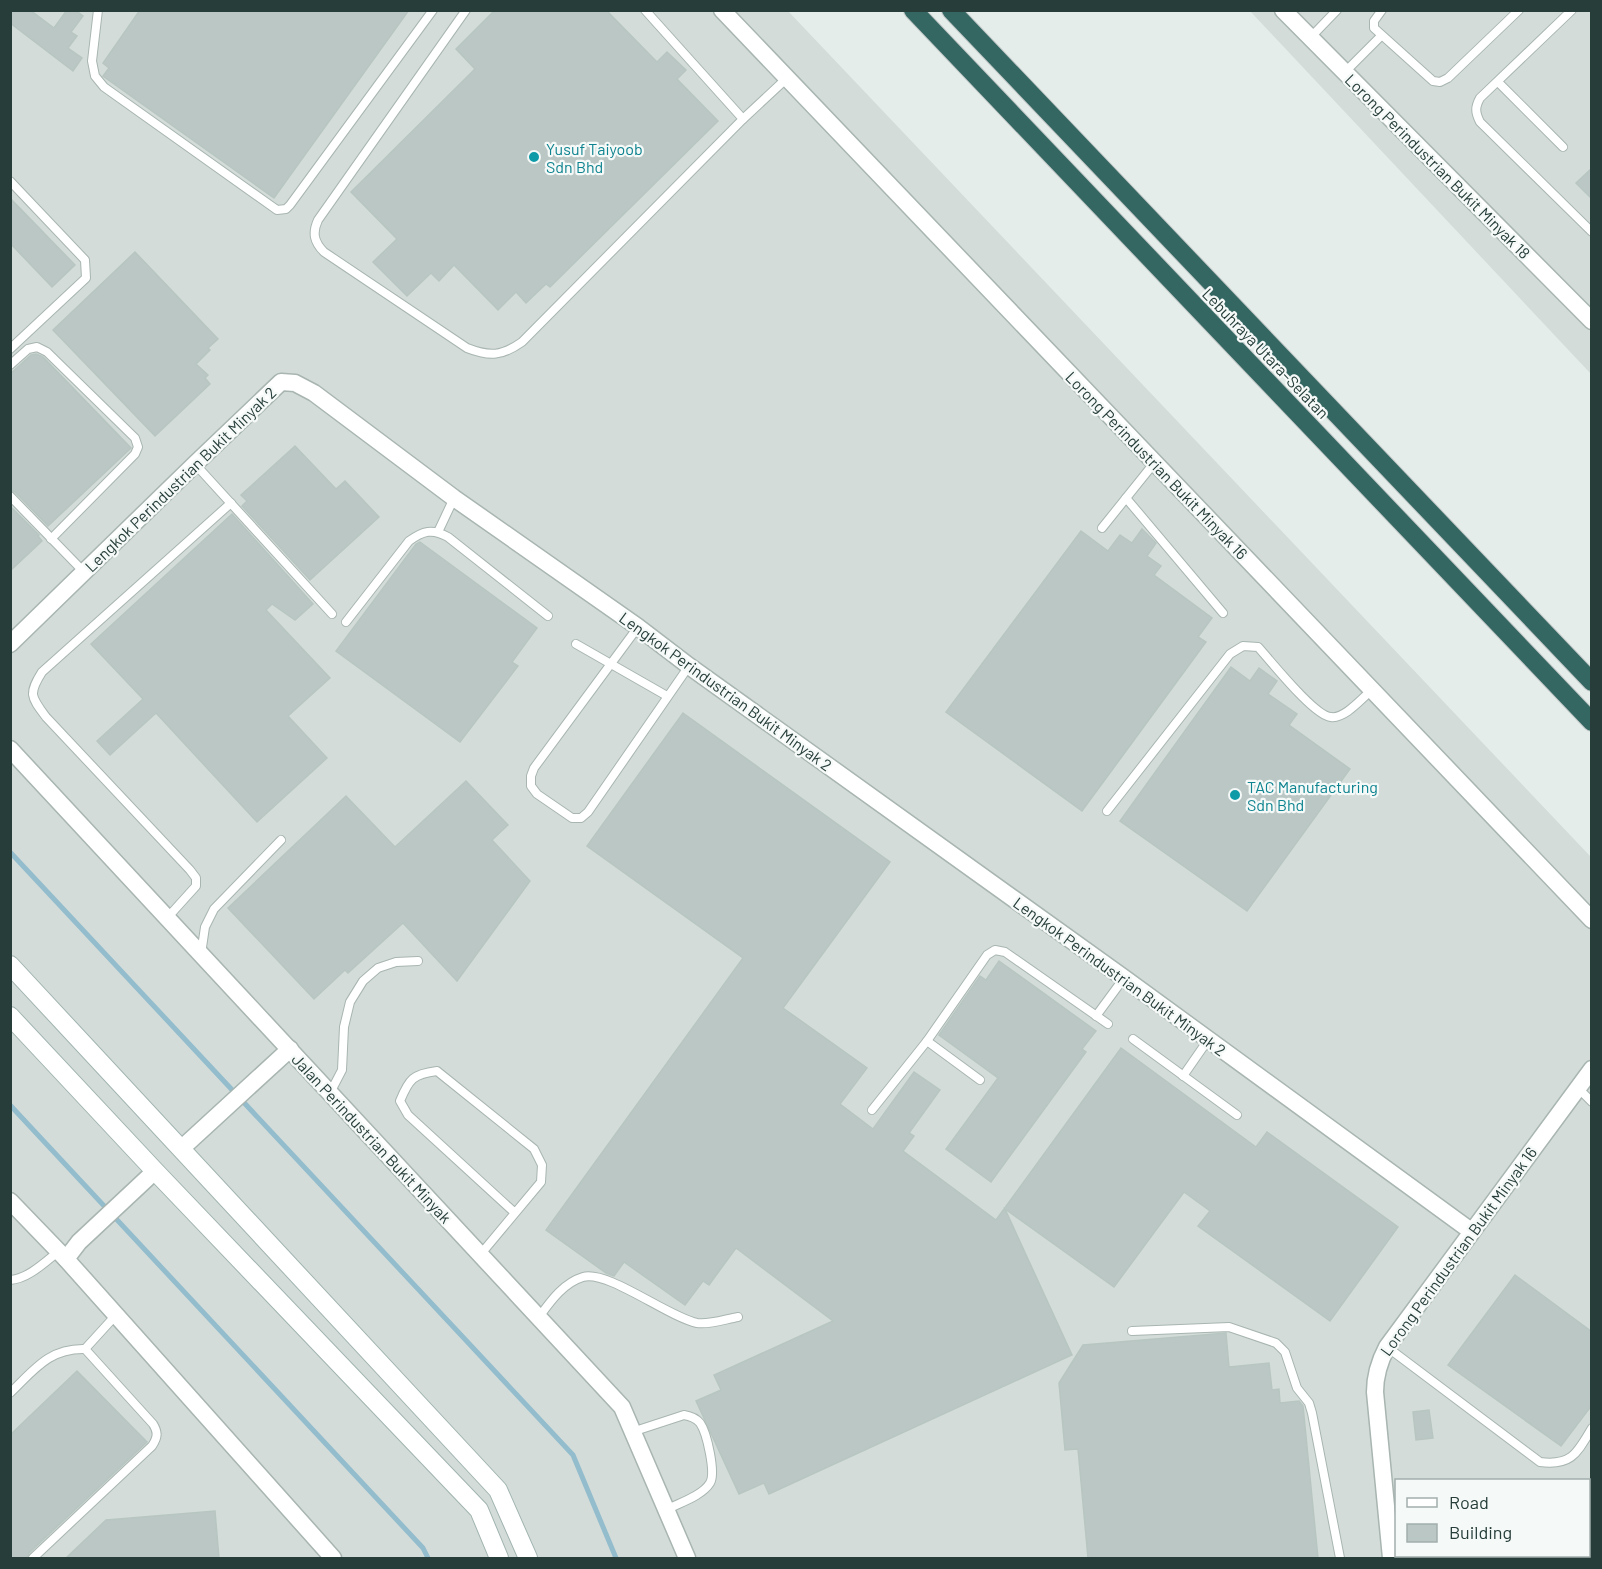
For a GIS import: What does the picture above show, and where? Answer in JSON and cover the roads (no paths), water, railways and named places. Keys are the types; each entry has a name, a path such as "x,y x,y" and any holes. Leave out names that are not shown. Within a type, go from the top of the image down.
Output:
{"highway":[{"name":"Lebuhraya Utara–Selatan","path":"913,10 1592,722"},
{"name":"Lebuhraya Utara–Selatan","path":"951,10 1592,682"}],"main road":[{"path":"10,965 188,1142 498,1490 528,1558"},
{"path":"10,1016 479,1510 499,1558"}],"street":[{"name":"Lorong Perindustrian Bukit Minyak 16","path":"722,10 1592,920"},
{"name":"Lorong Perindustrian Bukit Minyak 18","path":"1283,10 1591,319"},
{"name":"Lengkok Perindustrian Bukit Minyak 2","path":"10,644 281,382 295,383 314,393 454,498 638,627 1471,1231"},
{"name":"Jalan Perindustrian Bukit Minyak","path":"10,748 201,954 283,1055 330,1093 622,1407 687,1558"},
{"path":"188,1142 283,1055"},
{"name":"Lorong Perindustrian Bukit Minyak 16","path":"1391,1558 1375,1392 1377,1369 1387,1347 1592,1069"},
{"path":"62,1255 80,1242 155,1171"},
{"path":"10,1201 62,1255 333,1558"}],"lane":[{"path":"98,10 92,61 95,75 104,87 273,208 282,210 290,205 434,10"},
{"path":"466,10 318,220 314,228 314,237 324,252 467,348 480,353 503,352 522,342 786,78"},
{"path":"645,10 744,119"},
{"path":"1310,38 1337,10"},
{"path":"1382,10 1374,21 1374,28 1380,36 1433,81 1440,82 1448,78 1519,10"},
{"path":"1572,10 1480,98 1476,105 1476,114 1480,122 1592,232"},
{"path":"1345,72 1380,36"},
{"path":"1498,82 1563,147"},
{"path":"10,181 85,260 86,278 10,348"},
{"path":"10,366 28,349 37,347 47,352 135,438 138,447 135,454 51,539"},
{"path":"1102,528 1155,462"},
{"path":"195,464 332,614"},
{"path":"10,496 84,572"},
{"path":"438,532 454,498"},
{"path":"1126,498 1223,613"},
{"path":"168,918 196,886 196,878 46,717 34,701 32,688 42,672 231,503"},
{"path":"346,622 408,541 422,532 438,532 448,537 548,616"},
{"path":"638,627 534,768 531,786 537,794 572,818 581,818 588,812 689,666"},
{"path":"576,644 667,696"},
{"path":"1107,811 1230,654 1243,646 1258,647 1317,711 1331,717 1342,715 1373,689"},
{"path":"201,954 205,927 214,909 281,840"},
{"path":"872,1110 927,1041 987,955 995,950 1005,952 1108,1024"},
{"path":"330,1093 342,1070 344,1027 350,1002 363,981 378,968 396,962 418,962"},
{"path":"1096,1016 1124,978"},
{"path":"1133,1039 1237,1114"},
{"path":"1183,1076 1208,1040"},
{"path":"927,1041 980,1080"},
{"path":"480,1255 541,1182 542,1165 534,1149 437,1071 420,1073 407,1083 400,1101 408,1115 515,1213"},
{"path":"1577,1087 1592,1102"},
{"path":"10,1280 17,1280 62,1255"},
{"path":"539,1317 555,1296 584,1277 603,1279 678,1316 700,1323 738,1317"},
{"path":"86,1349 116,1315"},
{"path":"1132,1331 1229,1327 1276,1343 1285,1352 1297,1388 1309,1403 1312,1413 1340,1558"},
{"path":"1387,1347 1540,1462 1556,1464 1576,1454 1592,1428"},
{"path":"10,1393 42,1361 71,1349 86,1349 158,1431 153,1446 33,1558"},
{"path":"632,1432 684,1415 691,1416 700,1423 713,1477 708,1486 690,1498 666,1509"}],"waterway":[{"path":"10,852 573,1455 616,1558"},
{"path":"10,1105 423,1548 428,1558"}],"place":[{"name":"Yusuf Taiyoob Sdn Bhd","path":"534,157"},
{"name":"TAC Manufacturing Sdn Bhd","path":"1235,795"}]}
